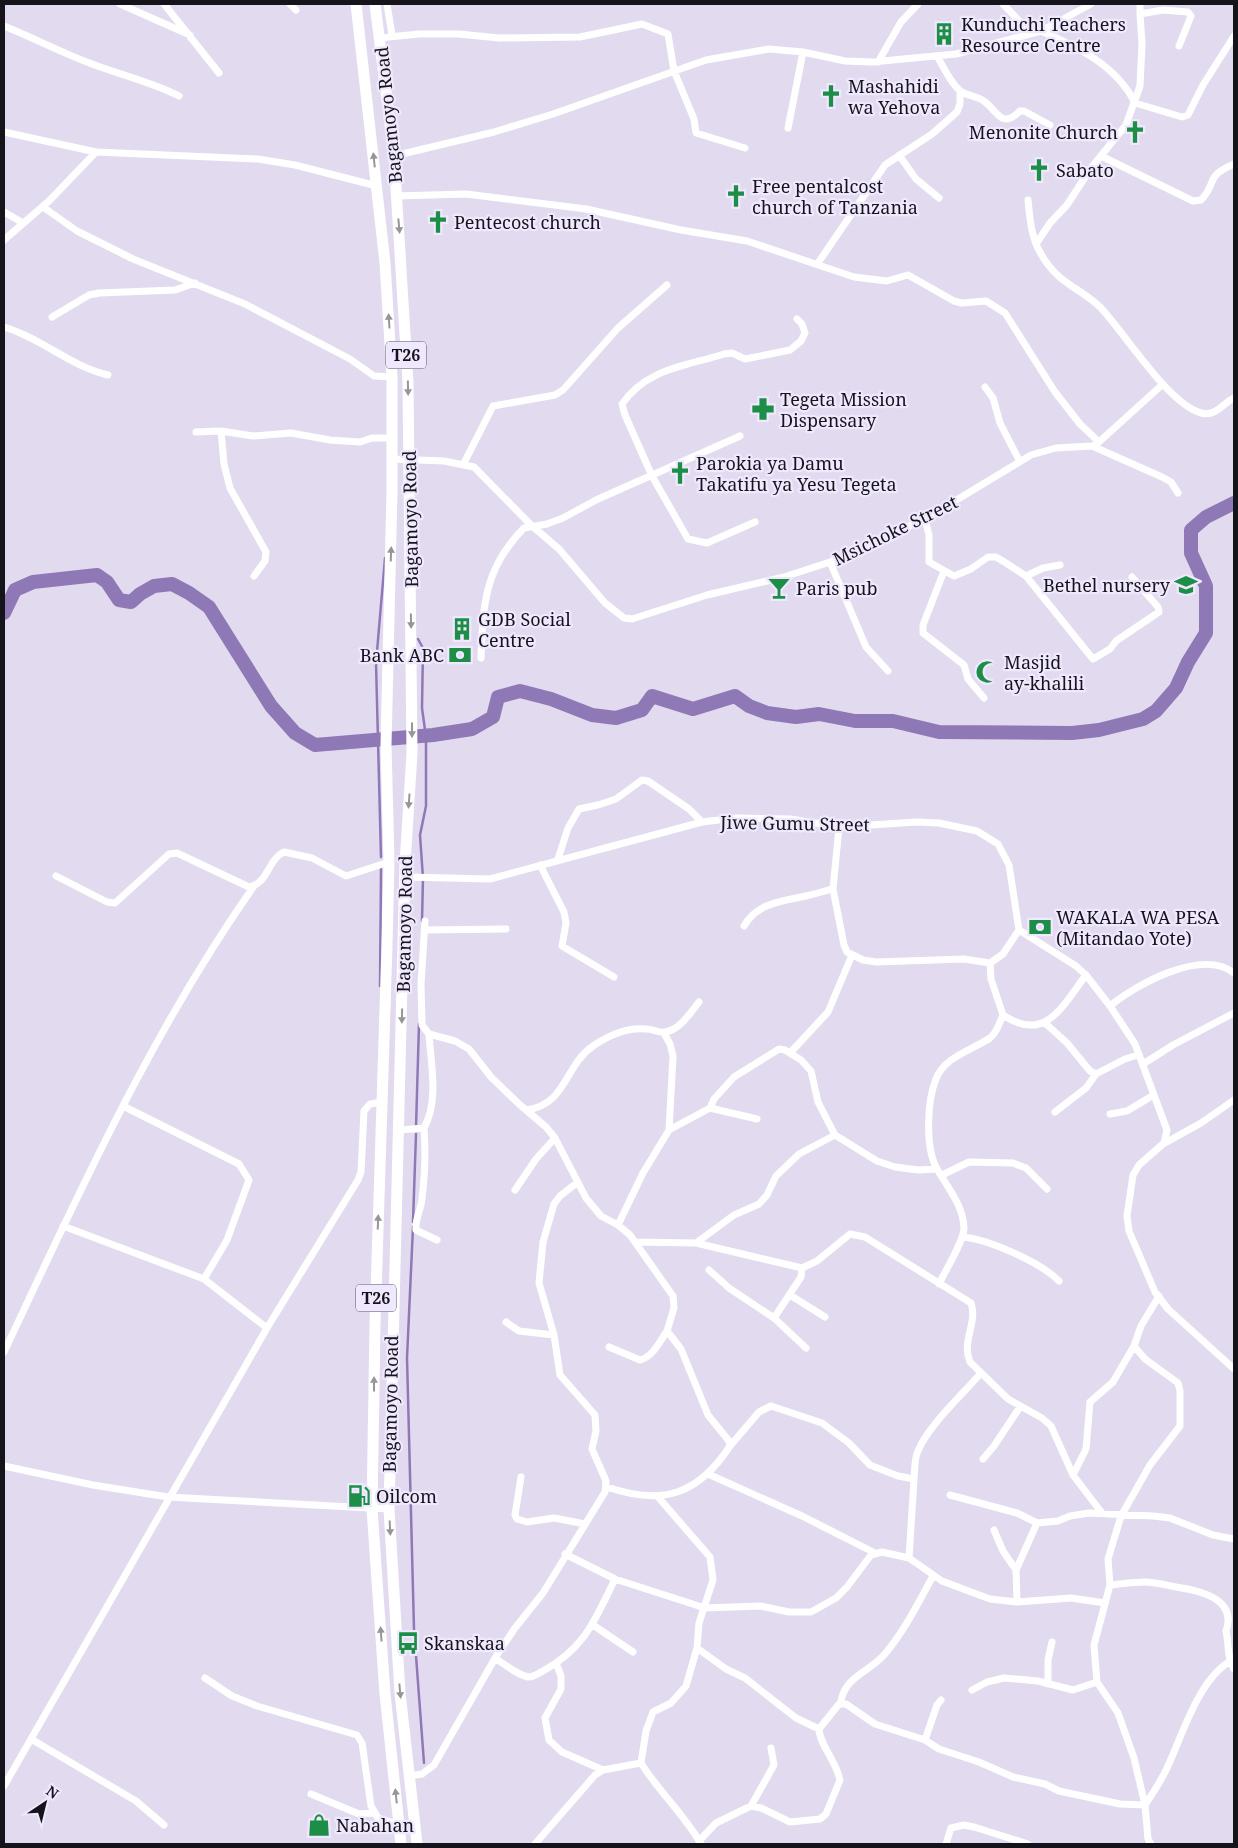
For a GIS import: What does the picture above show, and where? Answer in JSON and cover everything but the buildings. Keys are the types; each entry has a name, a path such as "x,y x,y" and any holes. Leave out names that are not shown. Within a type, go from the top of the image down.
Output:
{"highway":[{"name":"Bagamoyo Road","path":"356,4 385,263 392,377 386,707 389,862 375,1326 372,1509 385,1694 400,1844"},
{"name":"Bagamoyo Road","path":"375,4 394,156 402,267 409,459 412,753 405,864 392,1328 389,1510 400,1693 417,1844"}],"street":[{"path":"120,4 190,35"},
{"path":"164,4 219,73"},
{"path":"290,4 296,10"},
{"path":"387,4 392,36"},
{"path":"878,62 901,22 918,4"},
{"path":"1003,4 1031,33"},
{"path":"394,156 494,132 553,114 706,60 769,49 803,52 844,61 878,62 956,54 1041,31 1091,4"},
{"path":"1036,244 1050,223 1067,204 1090,168 1126,126 1140,86 1142,44 1140,4"},
{"path":"1140,14 1163,10 1188,12 1191,16 1179,46"},
{"path":"379,38 448,34 498,38 580,37 642,24 668,34 674,71 694,119 696,133 745,148"},
{"path":"4,26 89,63 128,78 160,86 179,96"},
{"path":"1041,31 1082,49 1125,85 1135,103 1182,117 1187,116 1203,85 1234,36"},
{"path":"788,128 803,52"},
{"path":"818,263 885,165 932,134 950,118 960,104 960,91 937,56"},
{"path":"960,91 983,100 1006,120 1024,110 1050,125"},
{"path":"4,132 96,152 258,159 295,165 376,186"},
{"path":"4,240 43,207 96,152"},
{"path":"898,156 916,179 939,198"},
{"path":"1101,156 1193,201 1201,200 1206,195 1211,180 1219,171 1234,164"},
{"path":"396,196 466,194 586,209 681,230 748,241 818,263 836,272 872,280 887,280 908,275 954,301 962,303 986,301 1005,313 1055,392 1095,444 1162,477 1170,482 1178,493"},
{"path":"1028,200 1032,234 1036,244 1056,274 1100,307 1163,384 1192,409 1200,413 1214,413 1234,398"},
{"path":"43,207 68,225 108,247 143,263 233,298 350,359 374,376 392,377"},
{"path":"4,212 24,223"},
{"path":"52,317 84,298 100,293 175,290 195,283"},
{"path":"464,463 494,406 556,395 563,390 618,328 667,285"},
{"path":"755,522 707,543 688,539 652,476 622,404 630,393 644,382 678,365 724,354 732,353 746,359 790,350 801,341 805,333 802,324 797,319"},
{"path":"4,327 26,335 88,369 108,375"},
{"path":"1095,444 1163,384"},
{"path":"985,387 993,398 1000,423 1020,462"},
{"path":"221,431 224,464 230,488 266,552 265,561 254,576"},
{"path":"196,432 221,431 254,436 291,433 330,440 360,442 372,438 392,438"},
{"path":"481,658 483,604 487,589 498,564 518,533 531,525 547,524 563,518 596,500 740,436"},
{"name":"Msichoke Street","path":"392,459 464,463 474,467 531,525 559,549 605,603 624,618 638,618 707,595 784,577 830,562 925,519 1040,451 1095,444"},
{"path":"925,519 929,535 929,562 950,575 960,574 982,560 996,557 1026,576 1093,659 1110,650 1116,641 1159,612 1158,607 1132,577"},
{"path":"830,562 866,647 888,672"},
{"path":"1026,576 1043,568 1060,565"},
{"path":"944,572 923,625 923,633 964,665 968,679 984,698"},
{"path":"558,859 568,828 579,809 616,799 642,780 655,785 689,809 702,822"},
{"name":"Jiwe Gumu Street","path":"406,877 490,879 558,859 702,822 736,818 790,820 839,827 917,822 939,823 977,831 998,844 1009,865 1019,930"},
{"path":"839,827 833,889 844,945 852,955 876,962 964,959 990,962 1003,954 1019,930 1086,975 1130,1034 1143,1064 1152,1096 1167,1130 1164,1143"},
{"path":"56,876 107,902 115,903 169,854 177,852 245,886 254,886"},
{"path":"4,1352 122,1106 197,973 222,932 254,886 261,881 278,856 284,852 312,858 346,876 389,862"},
{"path":"540,865 564,912 566,923 562,946 614,977"},
{"path":"744,926 750,916 758,909 775,902 833,889"},
{"path":"425,921 421,1000 422,1024 429,1034 432,1100 429,1119 424,1128 427,1155 422,1204 416,1216 416,1230 437,1240"},
{"path":"425,930 506,929"},
{"path":"790,1053 828,1012 852,955"},
{"path":"990,962 991,979 1003,1015 1023,1026 1045,1023 1053,1017 1086,975"},
{"path":"1110,1006 1148,980 1167,973 1212,965 1225,967 1234,973"},
{"path":"527,1110 541,1108 551,1101 581,1058 604,1040 621,1031 640,1028 664,1033 685,1020 699,1002"},
{"path":"1143,1064 1173,1045 1234,1013"},
{"path":"939,1284 964,1229 959,1208 937,1168 932,1152 929,1112 936,1079 947,1064 990,1038 1003,1015"},
{"path":"1045,1023 1067,1043 1090,1071 1096,1074"},
{"path":"618,1225 643,1173 669,1130 673,1056 670,1044 664,1033"},
{"path":"429,1034 455,1042 468,1049 491,1077 555,1138 595,1210 601,1216 618,1225 635,1242 673,1296 674,1308 667,1331 650,1356 640,1360 609,1347"},
{"path":"669,1130 710,1108 727,1085 744,1069 779,1050 790,1053 811,1071 818,1102 835,1135 877,1161 895,1167 918,1170 937,1168"},
{"path":"1055,1112 1086,1088 1096,1074 1125,1059 1138,1055"},
{"path":"1110,1114 1127,1111 1152,1096"},
{"path":"1234,1100 1201,1123 1164,1143 1139,1165 1134,1175 1127,1216 1129,1231 1159,1296 1168,1309 1234,1369"},
{"path":"4,1786 168,1497 267,1328 358,1180 361,1172 364,1111 370,1104 383,1102"},
{"path":"122,1106 238,1164 246,1174 248,1180 227,1240 204,1279"},
{"path":"710,1108 758,1118"},
{"path":"398,1130 424,1128"},
{"path":"696,1243 734,1215 759,1204 767,1196 776,1176 799,1154 835,1135"},
{"path":"515,1190 536,1159 555,1138"},
{"path":"942,1175 969,1162 1013,1163 1026,1168 1047,1189"},
{"path":"578,1182 560,1196 554,1204 543,1242 539,1283 554,1335 560,1375 595,1415 596,1430 592,1449 607,1487"},
{"path":"63,1226 204,1279 267,1328"},
{"path":"635,1242 696,1243 802,1268 817,1261 850,1234 858,1234 972,1303 974,1310 968,1336 967,1356 980,1374 1020,1407 1042,1418 1050,1426 1073,1475 1102,1513"},
{"path":"962,1237 977,1238 1025,1259 1047,1270 1059,1281"},
{"path":"774,1318 801,1277 802,1268"},
{"path":"709,1270 729,1288 774,1318 780,1326 806,1348"},
{"path":"790,1295 825,1318"},
{"path":"1073,1475 1086,1448 1090,1402 1113,1382 1134,1346 1141,1326 1159,1296"},
{"path":"506,1322 519,1331 554,1335"},
{"path":"667,1331 681,1349 708,1415 726,1436 730,1446"},
{"path":"1134,1346 1145,1359 1178,1383 1181,1420 1177,1431 1150,1465 1122,1516 1108,1559 1110,1586 1104,1602 1094,1645 1097,1682 1110,1699 1125,1726 1145,1805 1148,1839 1151,1844"},
{"path":"909,1558 917,1452 922,1442 945,1413 980,1374"},
{"path":"607,1487 626,1493 658,1497 687,1488 708,1474 759,1412 771,1406 822,1423 849,1443 870,1465 898,1476 914,1479"},
{"path":"983,1459 1020,1407"},
{"path":"4,1466 92,1485 168,1497 389,1510"},
{"path":"708,1474 802,1516 875,1553 890,1553 909,1558 933,1576 990,1599 1017,1602 1071,1598 1104,1602"},
{"path":"521,1477 515,1515 517,1519 527,1522 554,1518 585,1524"},
{"path":"409,1776 422,1774 434,1765 495,1658 515,1628 543,1593 607,1487"},
{"path":"950,1495 1017,1512 1037,1523 1058,1522 1070,1516 1102,1513 1122,1516 1136,1514 1170,1518 1213,1535 1234,1539"},
{"path":"658,1497 710,1557 712,1580 699,1623 696,1648 686,1686 671,1703 653,1712 646,1730 641,1763 649,1776 691,1826 700,1843 716,1823 751,1806 774,1765 771,1748"},
{"path":"1017,1602 1016,1570 1037,1523"},
{"path":"994,1530 1003,1551 1016,1570"},
{"path":"566,1554 615,1579 705,1608 760,1606 789,1612 811,1612 836,1598 847,1588 866,1560 875,1553"},
{"path":"751,1806 761,1808 790,1822 812,1821 820,1819 826,1814 840,1780 833,1759 820,1736 820,1728 835,1707 841,1702 842,1693 847,1684 883,1656 904,1626 933,1576"},
{"path":"495,1658 526,1677 556,1664 568,1654 593,1625 615,1579"},
{"path":"1110,1586 1147,1582 1200,1590 1228,1603 1233,1614 1231,1625 1226,1631 1230,1648 1229,1662 1234,1669"},
{"path":"593,1625 633,1652"},
{"path":"1048,1684 1048,1660 1052,1642"},
{"path":"696,1648 726,1669 745,1678 796,1718 820,1728"},
{"path":"1145,1805 1165,1774 1192,1711 1222,1666 1229,1662"},
{"path":"556,1664 561,1676 561,1688 557,1701 545,1718 550,1740 562,1752 603,1770"},
{"path":"205,1678 232,1696 257,1706 357,1735 362,1743 368,1797 374,1813 382,1820 398,1825"},
{"path":"972,1690 988,1682 1004,1678 1021,1678 1073,1690 1097,1682"},
{"path":"925,1740 941,1700"},
{"path":"841,1702 874,1724 925,1740 939,1750 979,1762 1012,1777 1045,1784 1059,1791 1120,1804 1145,1805"},
{"path":"30,1739 136,1801 164,1826"},
{"path":"535,1844 570,1801 603,1770 641,1763"},
{"path":"312,1794 360,1814 374,1813"},
{"path":"946,1844 952,1828 964,1825 1028,1844"}],"waterway":[{"path":"4,613 15,590 33,582 97,575 107,582 119,600 131,602 154,586 172,584 209,607 271,706 295,733 315,745 433,735 472,729 493,717 498,697 520,691 551,699 592,715 616,718 642,710 652,696 693,709 735,696 749,706 767,713 796,717 819,714 855,721 893,721 939,732 1072,733 1099,730 1143,719 1156,711 1176,688 1188,662 1206,633 1206,586 1191,553 1191,530 1206,517 1234,503"},
{"path":"381,857 376,663 385,558"},
{"path":"418,639 423,648 422,708 426,737 426,806 420,835 423,878 422,921"},
{"path":"380,986 381,869"},
{"path":"416,1127 419,1024"},
{"path":"413,1222 416,1134"},
{"path":"413,1227 407,1358 414,1629 424,1763"}],"place":[{"name":"Kunduchi Teachers Resource Centre","path":"944,34"},
{"name":"Mashahidi wa Yehova","path":"831,96"},
{"name":"Menonite Church","path":"1135,132"},
{"name":"Sabato","path":"1039,170"},
{"name":"Free pentalcost church of Tanzania","path":"736,196"},
{"name":"Pentecost church","path":"438,222"},
{"name":"Tegeta Mission Dispensary","path":"763,409"},
{"name":"Parokia ya Damu Takatifu ya Yesu Tegeta","path":"680,473"},
{"name":"Bethel nursery","path":"1186,585"},
{"name":"Paris pub","path":"779,588"},
{"name":"GDB Social Centre","path":"462,629"},
{"name":"Bank ABC","path":"460,655"},
{"name":"Masjid ay-khalili","path":"987,672"},
{"name":"WAKALA WA PESA (Mitandao Yote)","path":"1040,927"},
{"name":"Oilcom","path":"359,1496"},
{"name":"Skanskaa","path":"408,1643"},
{"name":"Nabahan","path":"319,1825"}]}
